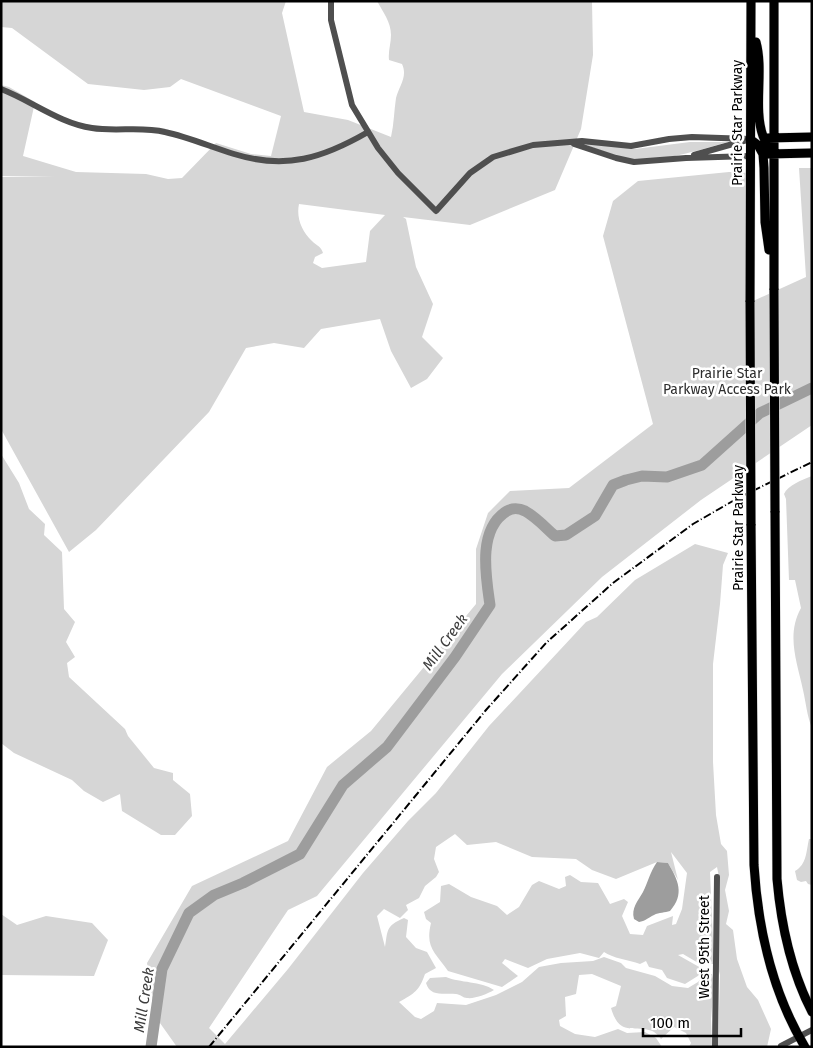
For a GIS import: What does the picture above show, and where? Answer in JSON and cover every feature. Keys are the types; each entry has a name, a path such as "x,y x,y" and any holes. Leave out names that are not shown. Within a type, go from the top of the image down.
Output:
{"main road":[{"name":"Prairie Star Parkway","path":"751,1 751,524 755,884 760,920 771,968 787,1012 805,1047"},
{"path":"774,1 773,154 777,879 786,940 797,977 812,1012"},
{"path":"752,30 757,44 762,135 773,154"},
{"path":"762,135 773,116"},
{"path":"750,138 762,135 773,138 812,137"},
{"path":"750,138 758,145 764,163 764,222 774,266"},
{"path":"750,156 812,153"}],"street":[{"path":"332,1 331,20 352,105 378,148 398,173 436,210 470,174 494,157 533,145 582,141 631,146 692,137 750,138"},
{"path":"1,89 75,124 94,129 157,130 235,154 269,161 296,160 319,156 368,132"},
{"path":"686,158 750,138"},
{"path":"565,142 634,162 750,156"},
{"name":"West 95th Street","path":"716,1047 717,877"},
{"path":"781,1046 812,1030"}],"green space":[{"path":"1,1 286,1 282,13 304,112 348,120 391,137 396,98 404,77 404,69 402,64 389,60 391,30 377,1 592,1 593,55 581,129 555,190 470,225 403,217 406,219 416,267 433,304 422,337 443,358 427,379 411,388 391,351 380,319 321,329 304,348 274,343 246,348 209,412 96,530 69,552 1,429 1,177 55,177 1,176 1,85 9,87 35,102 23,156 76,172 146,174 168,179 182,178 216,143 251,154 271,156 281,116 181,79 170,87 144,90 88,84 12,28 1,27","holes":["299,204 385,215 370,231 366,262 322,268 313,263 315,257 323,253 320,247 308,237 303,229 298,209"]},
{"path":"690,142 728,142 679,155 642,160 624,158 586,145 586,143 635,149"},
{"name":"Prairie Star Parkway Access Park","path":"799,168 812,168 812,425 701,500 602,577 502,674 317,896 288,910 209,1028 225,1044 288,969 363,873 408,821 436,793 489,726 586,622 597,617 635,580 695,544 728,553 723,565 713,664 713,762 716,815 721,844 727,851 729,875 725,890 729,911 726,924 733,930 737,959 747,987 758,1000 771,1029 767,1047 718,1047 720,975 717,963 719,877 717,867 710,872 714,964 700,964 683,954 678,955 701,968 701,974 685,984 667,978 662,970 649,967 646,961 640,964 604,952 599,958 580,953 547,959 528,968 505,959 502,963 518,976 502,987 448,971 435,954 429,938 431,923 426,919 424,912 440,902 441,886 449,884 471,897 497,906 507,915 519,907 532,885 539,881 559,889 566,886 565,877 570,875 581,882 598,883 610,904 624,899 628,902 622,916 630,934 643,935 647,926 673,916 672,925 676,924 682,909 687,873 671,852 678,880 668,863 657,862 616,879 592,870 576,859 532,857 496,842 467,845 455,834 436,847 434,859 439,872 425,886 419,898 406,905 408,910 400,918 384,909 377,916 385,947 388,929 404,918 408,920 406,937 416,948 427,952 436,968 425,974 416,991 399,1002 415,1017 421,1019 434,1011 437,1003 466,1005 496,995 522,982 539,967 561,963 593,961 604,957 621,963 626,968 655,976 672,986 688,988 698,982 705,974 712,974 714,983 711,1019 712,1047 689,1047 691,1043 686,1033 674,1027 661,1039 652,1031 623,1027 611,1008 616,1006 621,986 592,974 579,975 576,994 565,997 566,1016 559,1020 560,1026 575,1034 595,1037 618,1029 627,1033 645,1032 656,1038 662,1047 177,1047 155,1016 147,963 192,886 288,841 327,767 371,731 476,604 476,549 488,513 510,491 569,488 653,424 603,236 613,201 638,181 729,172 751,173 751,302 806,277"},
{"path":"1,454 19,483 29,509 45,524 44,535 62,552 64,609 75,622 66,642 75,657 67,663 69,677 125,729 128,736 154,768 173,773 173,780 190,794 192,816 175,835 161,835 122,811 120,794 103,802 84,791 72,780 14,753 1,743"},
{"path":"812,476 812,728 794,649 794,628 801,608 795,580 789,580 786,499 784,494 792,485"},
{"path":"809,839 812,839 812,885 806,881 801,882 797,880 795,871 804,861"},
{"path":"1,914 17,925 46,916 92,923 108,940 94,976 1,975"},
{"path":"446,977 483,985 494,990 484,995 467,998 457,994 434,992 426,983 430,978"}],"shaded area":[{"path":"657,862 668,863 677,881 679,893 675,905 670,911 656,914 639,922 634,919 634,908"}],"waterway":[{"name":"Mill Creek","path":"151,1047 162,969 189,913 214,895 243,883 300,854 343,785 387,747 455,657 490,605 486,568 487,541 497,519 509,510 520,509 533,516 555,536 566,535 595,516 613,485 642,476 667,477 702,465 760,413 812,388"}],"railway":[{"path":"209,1047 486,710 546,643 613,583 693,524 738,498 812,462"}]}
